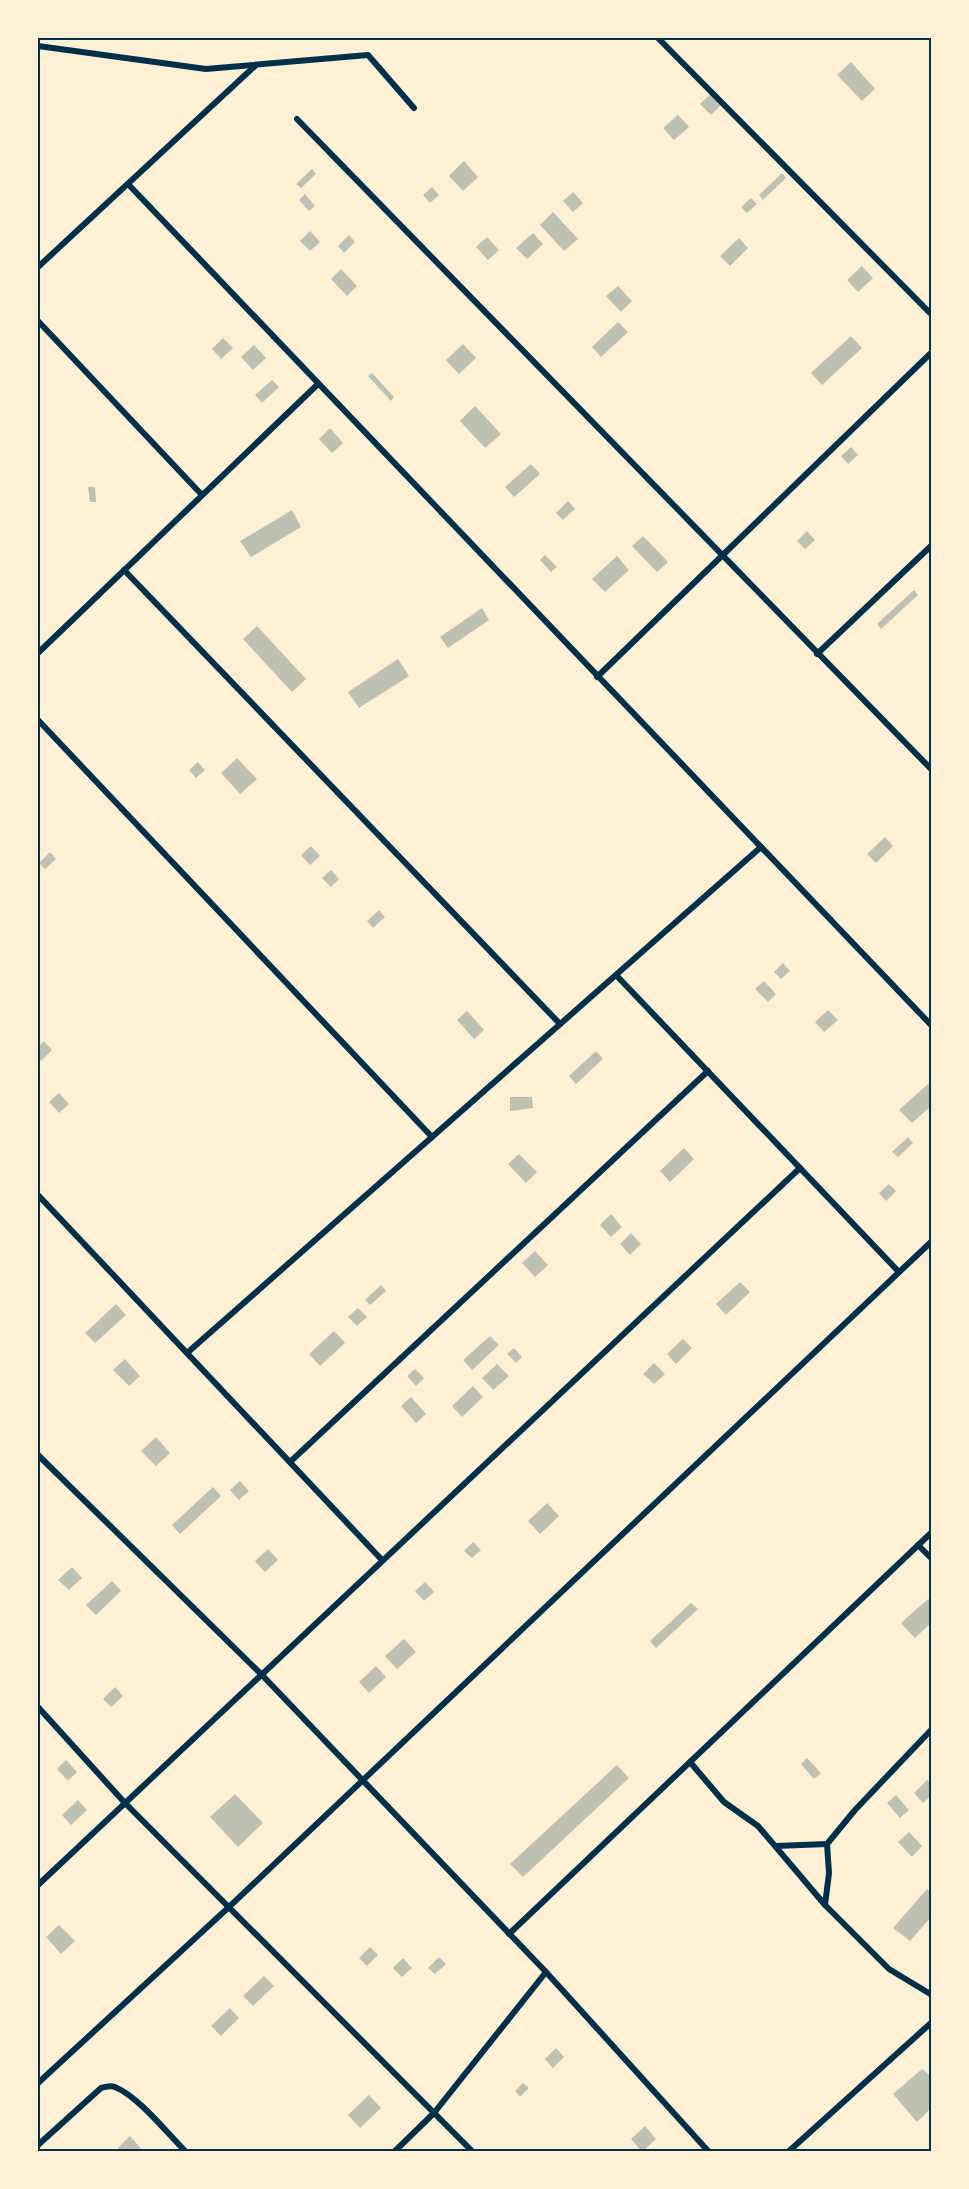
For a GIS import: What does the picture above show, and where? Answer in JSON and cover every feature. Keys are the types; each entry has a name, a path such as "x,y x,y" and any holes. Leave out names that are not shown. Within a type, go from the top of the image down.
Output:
{"street":[{"path":"658,38 932,315"},
{"path":"38,46 206,69 368,55 414,108"},
{"path":"38,267 256,65"},
{"path":"297,119 932,770"},
{"path":"128,184 932,1026"},
{"path":"38,321 202,495"},
{"path":"597,676 932,352"},
{"path":"38,653 318,384"},
{"path":"817,654 932,545"},
{"path":"124,570 560,1024"},
{"path":"38,720 432,1137"},
{"path":"187,1353 761,847"},
{"path":"616,975 899,1272"},
{"path":"290,1462 708,1071"},
{"path":"38,1885 800,1168"},
{"path":"38,1195 382,1560"},
{"path":"38,2083 229,1907 360,1779 932,1241"},
{"path":"38,1455 262,1675 546,1972 709,2151"},
{"path":"509,1934 932,1532"},
{"path":"918,1545 932,1559"},
{"path":"38,1707 125,1803 473,2151"},
{"path":"825,1905 829,1873 827,1844 855,1810 932,1730"},
{"path":"690,1762 713,1792 758,1826 825,1905 889,1969 932,1995"},
{"path":"776,1846 827,1844"},
{"path":"394,2151 434,2113 546,1972"},
{"path":"788,2151 932,2022"},
{"path":"38,2145 101,2088 114,2086 133,2100 186,2151"}],"building":[{"path":"851,62 875,89 862,101 837,75"},
{"path":"714,91 724,102 711,115 700,104"},
{"path":"678,115 689,127 674,140 663,128"},
{"path":"464,161 478,177 463,191 449,176"},
{"path":"312,169 316,174 301,188 296,184"},
{"path":"782,173 786,178 763,200 759,195"},
{"path":"432,187 439,195 430,203 423,195"},
{"path":"573,192 583,203 573,212 563,201"},
{"path":"305,194 315,206 309,211 299,200"},
{"path":"751,198 757,204 747,213 741,207"},
{"path":"553,212 578,239 564,251 540,225"},
{"path":"310,231 320,242 310,251 300,241"},
{"path":"533,233 543,244 527,259 516,248"},
{"path":"349,235 355,242 344,253 338,246"},
{"path":"487,237 499,250 488,260 476,247"},
{"path":"739,238 748,248 730,266 720,256"},
{"path":"862,266 873,278 858,292 847,280"},
{"path":"341,269 357,286 347,296 331,279"},
{"path":"618,286 632,301 621,312 606,296"},
{"path":"618,322 628,332 601,357 592,347"},
{"path":"851,336 862,348 822,385 811,373"},
{"path":"223,338 233,348 221,359 212,349"},
{"path":"463,344 476,358 459,374 446,360"},
{"path":"254,345 266,358 253,370 241,357"},
{"path":"372,373 394,397 391,401 368,376"},
{"path":"272,380 279,387 262,403 255,395"},
{"path":"475,406 501,434 485,448 460,421"},
{"path":"330,428 343,443 332,453 319,439"},
{"path":"851,447 858,455 848,464 841,456"},
{"path":"531,464 540,474 514,497 505,487"},
{"path":"88,487 95,487 96,502 90,502"},
{"path":"568,501 575,509 563,520 556,513"},
{"path":"292,510 301,527 251,557 240,541"},
{"path":"807,531 815,540 805,549 797,541"},
{"path":"643,536 668,562 657,572 632,546"},
{"path":"545,555 557,567 551,572 540,560"},
{"path":"617,556 629,570 605,592 592,579"},
{"path":"914,590 918,595 881,629 877,624"},
{"path":"482,608 489,620 448,648 440,637"},
{"path":"257,626 306,679 292,692 243,639"},
{"path":"398,659 409,676 359,708 348,692"},
{"path":"237,758 257,779 240,794 221,773"},
{"path":"198,762 205,770 196,778 189,770"},
{"path":"885,837 893,846 876,863 867,854"},
{"path":"311,846 320,856 310,865 301,855"},
{"path":"50,852 56,859 45,869 39,863"},
{"path":"331,870 339,879 331,887 322,878"},
{"path":"379,910 385,917 373,928 367,921"},
{"path":"783,963 790,971 781,979 774,972"},
{"path":"764,981 776,994 768,1002 755,989"},
{"path":"828,1010 838,1020 824,1032 815,1022"},
{"path":"467,1011 484,1030 474,1039 457,1020"},
{"path":"44,1041 52,1050 41,1061 38,1057 38,1047"},
{"path":"596,1051 603,1059 576,1084 569,1076"},
{"path":"928,1084 932,1087 932,1105 912,1123 899,1110"},
{"path":"59,1093 69,1104 59,1113 49,1102"},
{"path":"510,1097 532,1097 533,1108 510,1111"},
{"path":"908,1137 913,1143 898,1157 892,1152"},
{"path":"684,1148 694,1159 670,1182 660,1171"},
{"path":"519,1154 537,1172 526,1183 508,1164"},
{"path":"889,1184 896,1191 886,1201 879,1193"},
{"path":"611,1214 622,1227 611,1237 600,1225"},
{"path":"631,1233 641,1244 630,1255 620,1244"},
{"path":"535,1251 548,1265 535,1277 522,1263"},
{"path":"740,1282 750,1292 726,1315 716,1304"},
{"path":"381,1285 386,1291 370,1305 365,1300"},
{"path":"116,1304 126,1315 95,1343 85,1333"},
{"path":"358,1308 367,1317 357,1326 348,1317"},
{"path":"334,1331 345,1343 320,1366 309,1354"},
{"path":"490,1336 499,1345 472,1370 463,1360"},
{"path":"683,1339 692,1348 676,1364 667,1354"},
{"path":"514,1348 522,1357 516,1363 507,1354"},
{"path":"125,1359 140,1376 129,1386 113,1370"},
{"path":"654,1363 665,1374 654,1384 643,1374"},
{"path":"497,1364 509,1376 493,1390 482,1378"},
{"path":"415,1369 424,1378 416,1386 407,1376"},
{"path":"473,1386 483,1397 462,1417 452,1406"},
{"path":"411,1397 426,1414 416,1423 401,1406"},
{"path":"156,1437 170,1453 156,1466 141,1451"},
{"path":"240,1481 249,1491 239,1500 230,1490"},
{"path":"213,1487 221,1496 180,1534 172,1525"},
{"path":"547,1503 559,1516 540,1534 528,1521"},
{"path":"473,1542 481,1550 472,1558 464,1551"},
{"path":"268,1549 278,1560 265,1572 255,1561"},
{"path":"72,1567 82,1578 69,1590 58,1580"},
{"path":"112,1581 121,1591 96,1615 86,1605"},
{"path":"425,1582 434,1592 424,1601 415,1591"},
{"path":"928,1599 932,1602 932,1622 915,1638 901,1623"},
{"path":"691,1603 698,1609 656,1648 650,1641"},
{"path":"404,1639 416,1652 397,1669 385,1656"},
{"path":"376,1666 386,1677 369,1693 359,1682"},
{"path":"115,1687 123,1696 111,1707 103,1699"},
{"path":"807,1758 821,1773 814,1779 801,1764"},
{"path":"66,1760 77,1772 68,1781 57,1769"},
{"path":"617,1765 629,1778 523,1877 510,1864"},
{"path":"927,1780 932,1785 932,1795 923,1803 914,1793"},
{"path":"235,1794 263,1823 238,1847 210,1817"},
{"path":"896,1795 909,1810 900,1818 887,1803"},
{"path":"78,1800 87,1810 71,1825 62,1815"},
{"path":"909,1832 922,1846 912,1857 898,1842"},
{"path":"927,1889 932,1893 932,1916 910,1941 893,1928"},
{"path":"59,1925 75,1941 61,1954 46,1937"},
{"path":"370,1947 378,1955 367,1966 359,1958"},
{"path":"439,1957 446,1964 435,1974 428,1968"},
{"path":"403,1958 412,1968 402,1977 393,1968"},
{"path":"264,1976 274,1986 253,2006 243,1996"},
{"path":"230,2008 239,2018 221,2036 211,2026"},
{"path":"556,2048 564,2057 553,2068 545,2059"},
{"path":"922,2069 932,2077 932,2107 917,2122 893,2094"},
{"path":"523,2083 529,2088 520,2097 515,2091"},
{"path":"369,2095 381,2108 360,2128 348,2115"},
{"path":"645,2126 656,2139 642,2152 631,2139"},
{"path":"130,2136 144,2152 121,2152 118,2148"}]}
